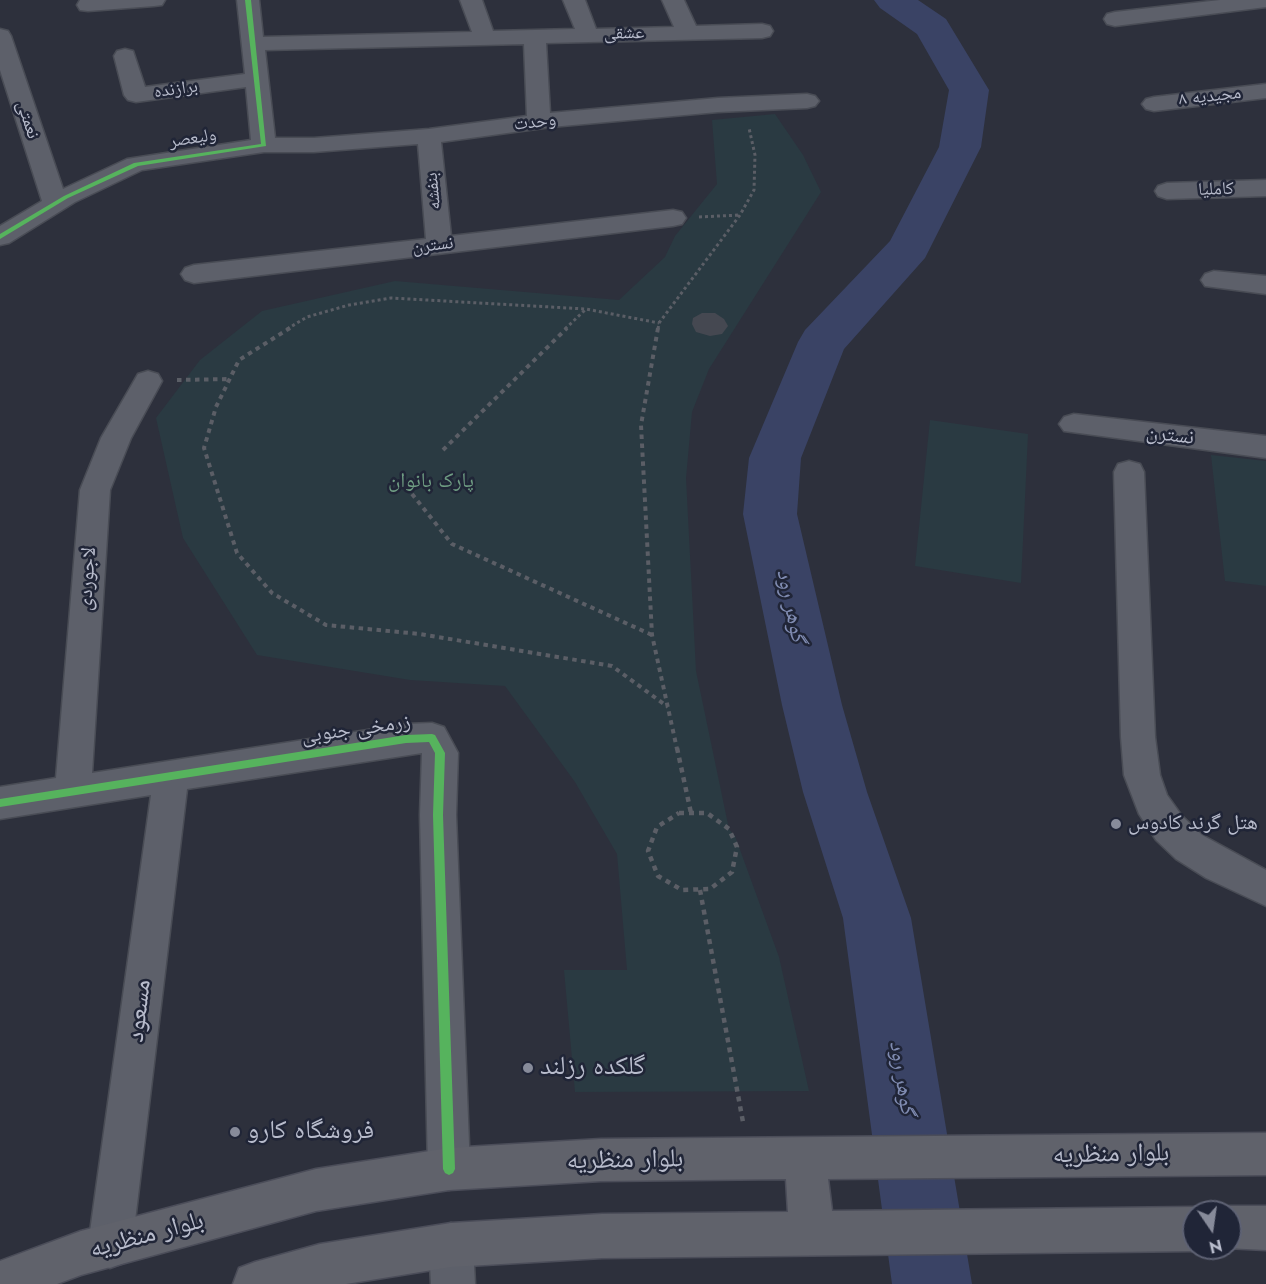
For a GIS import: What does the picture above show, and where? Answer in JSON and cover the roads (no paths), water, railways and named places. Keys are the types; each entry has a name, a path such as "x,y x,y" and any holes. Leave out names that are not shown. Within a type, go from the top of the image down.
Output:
{"main road":[{"name":"بلوار منظریه","path":"0,1283 110,1246 316,1190 449,1168 601,1160 1266,1154"},
{"path":"807,1158 814,1232"},
{"path":"1242,1228 1266,1228"},
{"path":"255,1284 320,1266 452,1264 602,1236 1182,1229"}],"street":[{"path":"88,5 154,0"},
{"path":"248,0 264,145"},
{"path":"471,0 485,38"},
{"path":"574,0 588,35"},
{"path":"673,0 688,33"},
{"path":"1115,19 1266,1"},
{"name":"عشقی","path":"253,44 762,32"},
{"name":"نعمتی","path":"0,36 55,203"},
{"path":"535,36 539,122"},
{"name":"برازنده","path":"125,56 136,95 257,79"},
{"name":"مجیدیه ۸","path":"1154,104 1266,91"},
{"name":"وحدت","path":"264,145 314,145 429,136 539,122 807,100"},
{"name":"بنفشه","path":"429,136 439,245"},
{"name":"ولیعصر","path":"0,237 55,203 136,164 264,145"},
{"name":"کاملیا","path":"1167,191 1266,188"},
{"name":"نسترن","path":"194,274 673,218"},
{"path":"1214,280 1266,285"},
{"name":"لاجوردی","path":"73,790 95,490 116,438 148,381"},
{"name":"نسترن","path":"1074,424 1266,447"},
{"path":"1129,472 1138,737 1145,785 1152,803 1168,828 1189,847 1219,866 1266,889"},
{"name":"زرمخی جنوبی","path":"0,802 406,739 432,738 440,753 438,815 449,1168"},
{"name":"مسعود","path":"110,1246 171,775"}],"waterway":[{"name":"گوهر رود","path":"893,0 932,27 969,90 960,147 909,248 822,342 775,458 770,514 812,705 835,792 877,918 932,1284"}],"place":[{"name":"هتل گرند کادوس","path":"1116,824"},
{"name":"گلکده رزلند","path":"528,1068"},
{"name":"فروشگاه کارو","path":"235,1132"}],"park label":[{"name":"پارک بانوان","path":"431,482"}]}
